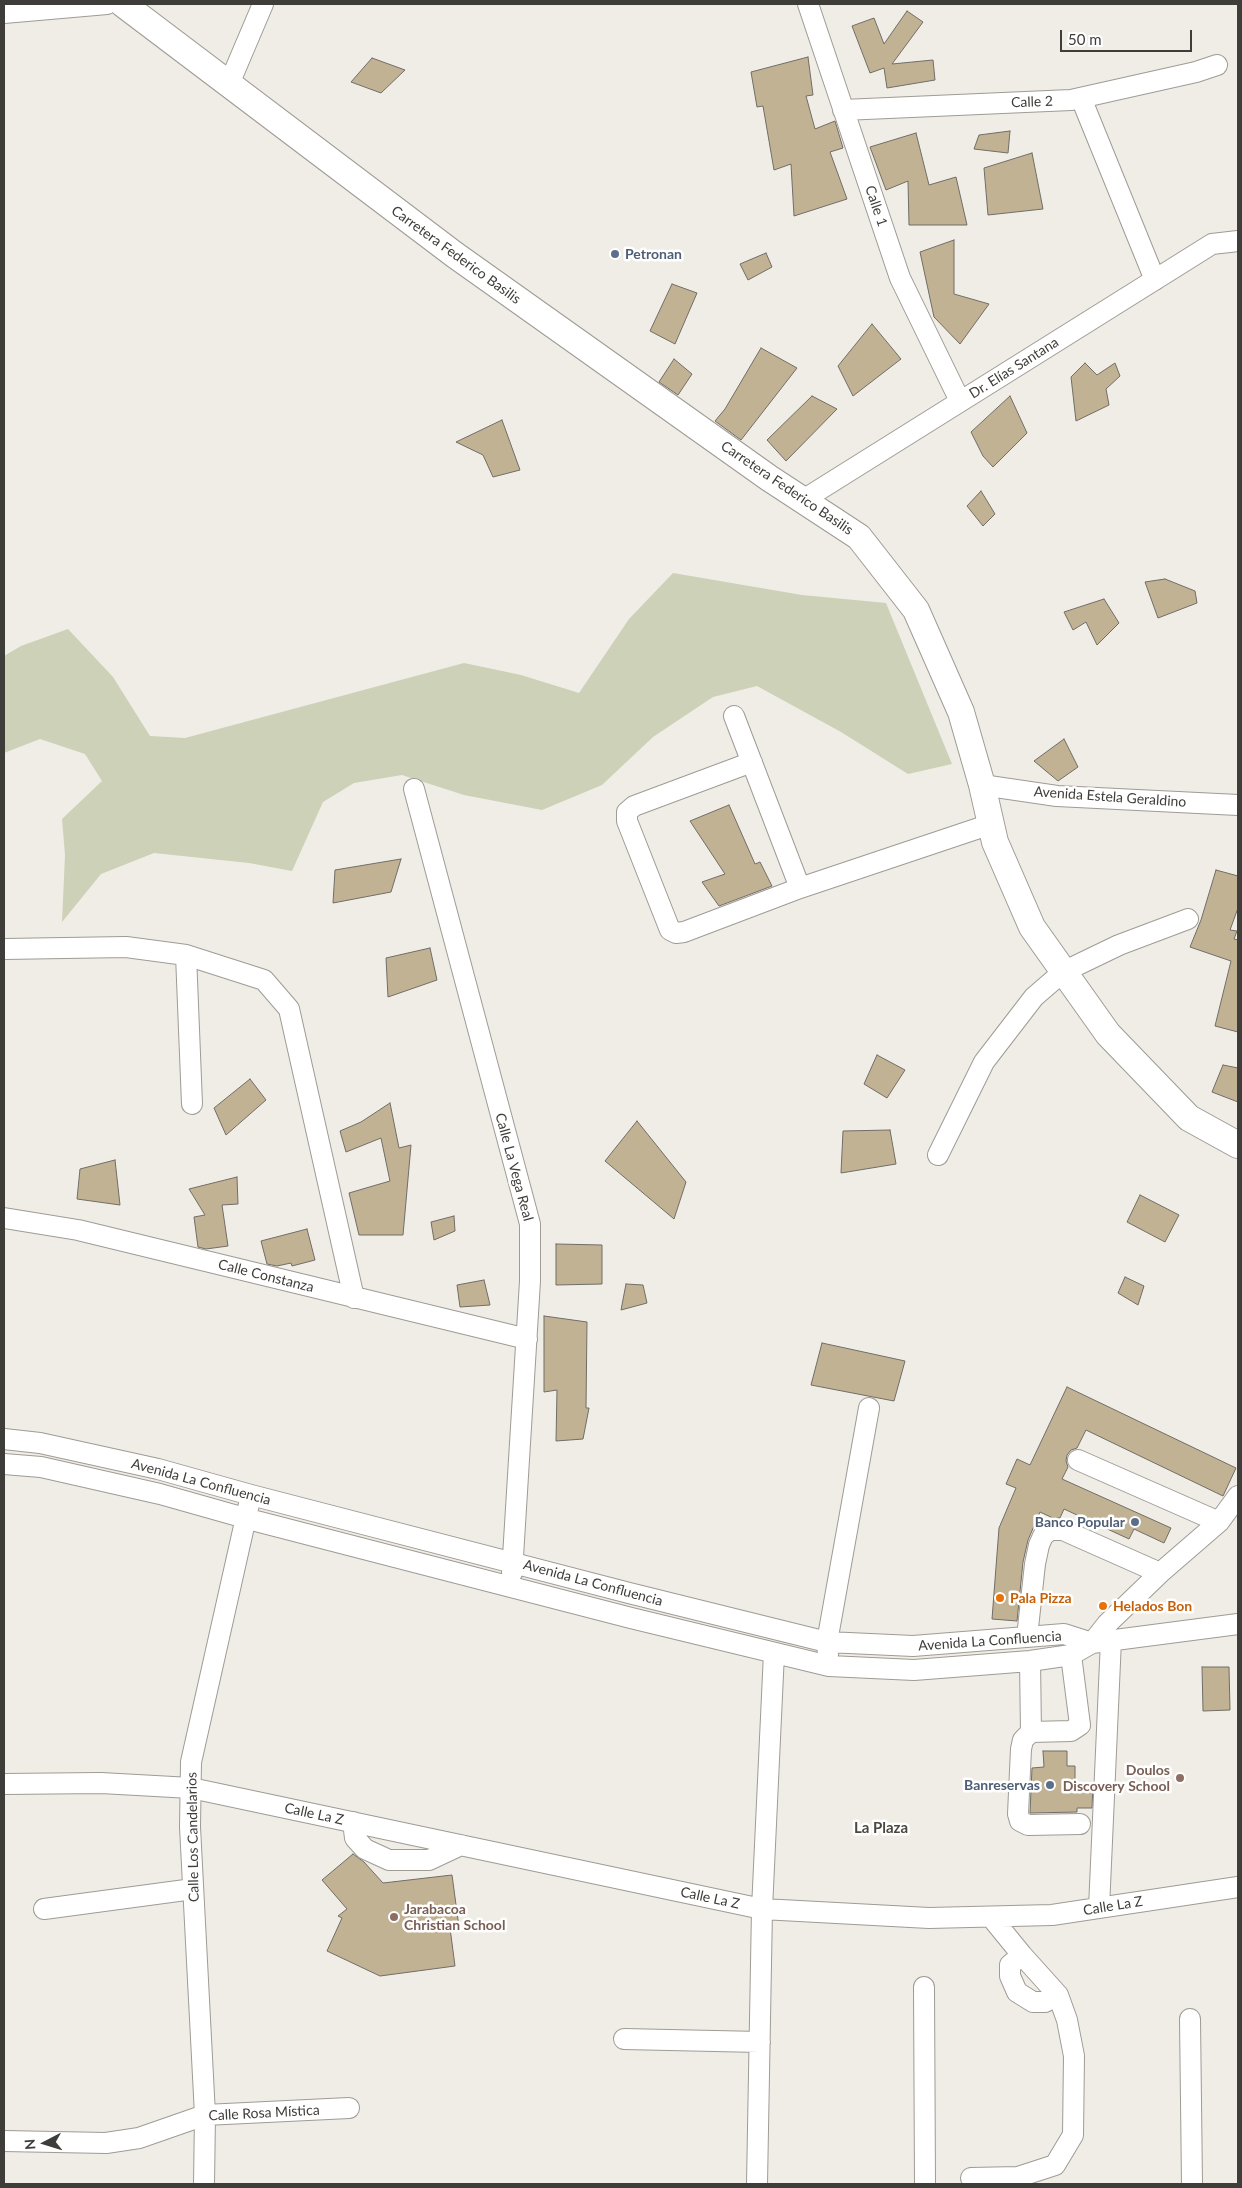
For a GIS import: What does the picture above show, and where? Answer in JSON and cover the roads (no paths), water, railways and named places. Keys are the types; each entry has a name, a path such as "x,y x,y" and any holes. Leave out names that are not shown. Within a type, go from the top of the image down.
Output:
{"main road":[{"name":"Carretera Federico Basilis","path":"123,4 455,255 803,500 859,537 916,610 961,712 982,784 995,842 1032,927 1108,1034 1189,1118 1238,1145"}],"street":[{"path":"4,13 106,4"},
{"path":"229,84 263,4"},
{"name":"Calle 1","path":"808,4 900,278 960,401"},
{"name":"Calle 2","path":"843,110 1071,100 1196,72 1217,65"},
{"path":"1081,98 1155,280"},
{"name":"Dr. Elías Santana","path":"803,500 1212,244 1233,241"},
{"path":"734,716 800,888"},
{"path":"752,762 634,806 627,812 627,821 670,930 676,933 684,932 800,888 991,824"},
{"name":"Avenida Estela Geraldino","path":"982,784 1057,796 1238,805"},
{"name":"Calle La Vega Real","path":"414,789 530,1224 527,1339 511,1586"},
{"path":"938,1155 984,1062 1034,996 1063,972 1119,946 1188,919"},
{"path":"4,949 126,947 186,956 264,980 289,1009 354,1298"},
{"path":"186,956 192,1104"},
{"name":"Calle Constanza","path":"4,1218 78,1230 527,1339"},
{"path":"829,1666 827,1642 869,1408"},
{"name":"Avenida La Confluencia","path":"4,1439 40,1443 158,1469 629,1593 827,1642 913,1646 1064,1634 1102,1642"},
{"path":"1078,1460 1219,1522"},
{"name":"Avenida La Confluencia","path":"4,1464 41,1467 160,1494 246,1518 774,1654 829,1666 914,1670 1030,1661 1071,1656 1102,1642"},
{"name":"Calle Los Candelarios","path":"204,2184 205,2115 190,1827 192,1762 251,1495"},
{"path":"1099,1908 1102,1642 1107,1624 1160,1573 1219,1522 1238,1496"},
{"path":"1027,1637 1034,1564 1043,1536 1050,1530 1063,1530 1160,1573"},
{"path":"1102,1642 1238,1624"},
{"path":"757,2184 762,1909 774,1654"},
{"path":"1071,1656 1080,1725 1071,1731 1031,1732 1023,1740 1018,1814 1020,1821 1028,1825 1080,1824"},
{"path":"1030,1661 1031,1732"},
{"name":"Calle La Z","path":"4,1784 101,1783 191,1788 762,1909 929,1918 1052,1915 1238,1887"},
{"path":"353,1822 355,1838 365,1849 389,1860 428,1860 461,1845"},
{"path":"44,1909 193,1889"},
{"path":"971,2178 1018,2177 1055,2165 1073,2135 1074,2056 1067,2020 1058,1995 1022,1955 991,1916"},
{"path":"1022,1955 1010,1965 1010,1976 1018,1992 1033,2002 1044,2002 1058,1995"},
{"path":"924,1987 925,2184"},
{"path":"1190,2020 1192,2184"},
{"path":"624,2039 760,2042"},
{"name":"Calle Rosa Mística","path":"4,2141 106,2143 139,2138 205,2115 349,2108"}],"place":[{"name":"Petronan","path":"615,254"},
{"name":"Banco Popular","path":"1135,1522"},
{"name":"Pala Pizza","path":"1000,1598"},
{"name":"Helados Bon","path":"1103,1606"},
{"name":"Doulos Discovery School","path":"1180,1778"},
{"name":"Banreservas","path":"1050,1785"},
{"name":"Jarabacoa Christian School","path":"394,1917"}],"district":[{"name":"La Plaza","path":"881,1828"}]}
